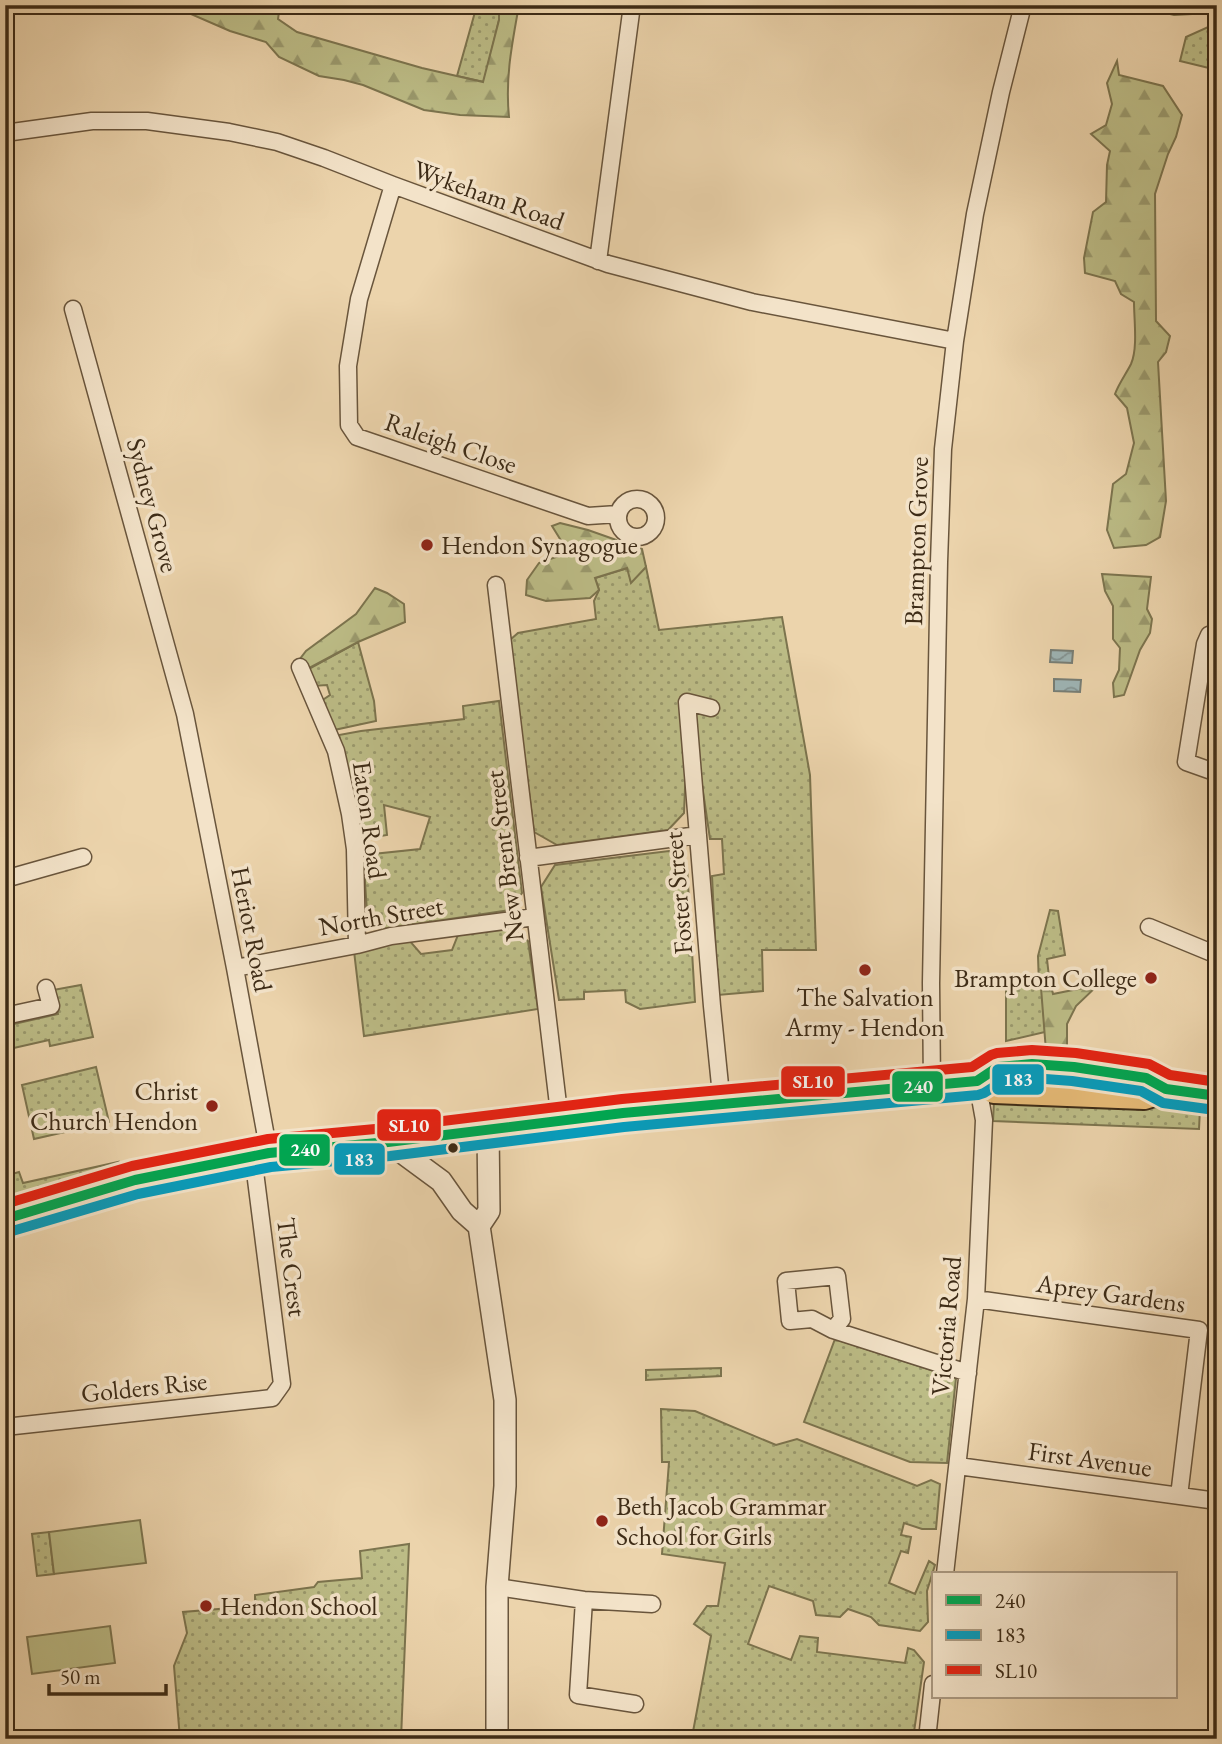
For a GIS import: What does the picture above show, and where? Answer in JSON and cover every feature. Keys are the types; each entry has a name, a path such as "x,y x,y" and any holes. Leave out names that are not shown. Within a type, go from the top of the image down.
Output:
{"main road":[{"path":"5,1219 135,1181 261,1155 623,1113 977,1082 994,1090 1144,1096 1167,1090 1217,1096"}],"street":[{"path":"598,261 632,5"},
{"name":"Brampton Grove","path":"932,1086 943,449 955,341 975,215 1023,5"},
{"name":"Wykeham Road","path":"5,133 92,121 147,121 205,128 277,142 598,261 752,302 955,341"},
{"name":"Raleigh Close","path":"393,185 359,299 348,366 349,425 357,437 588,516 618,514"},
{"name":"Sydney Grove","path":"74,310 185,714"},
{"name":"New Brent Street","path":"496,585 560,1121"},
{"path":"1213,635 1206,644 1186,762 1217,773"},
{"name":"Eaton Road","path":"300,667 336,751 350,814 355,849 357,945"},
{"name":"Foster Street","path":"711,708 687,702 722,1105"},
{"name":"Heriot Road","path":"185,714 235,968 261,1155"},
{"path":"528,859 698,835"},
{"path":"5,879 83,858"},
{"name":"North Street","path":"235,968 391,936 535,917"},
{"path":"1149,927 1217,955"},
{"path":"5,1016 51,1006 46,988"},
{"name":"Victoria Road","path":"945,1572 976,1299 984,1120 977,1082"},
{"path":"479,1226 489,1211 488,1130"},
{"path":"388,1142 441,1181 462,1210 479,1226 505,1400 505,1486 497,1587 497,1739"},
{"name":"The Crest","path":"261,1155 282,1384"},
{"name":"Aprey Gardens","path":"976,1299 1199,1330 1179,1496"},
{"path":"833,1329 968,1373"},
{"name":"Golders Rise","path":"5,1427 272,1398 282,1384"},
{"name":"First Avenue","path":"958,1466 1217,1500"},
{"path":"497,1587 584,1600 652,1604"},
{"path":"584,1600 578,1695 635,1704"},
{"path":"927,1739 932,1693"}],"green space":[{"path":"178,5 280,5 278,19 297,32 422,68 483,82 499,20 499,5 519,5 509,75 509,117 424,110 363,85 319,76 279,57 266,42 230,31 177,8"},
{"path":"477,5 499,5 499,20 484,82 457,76"},
{"path":"1133,5 1202,5 1192,14 1174,15"},
{"path":"1217,23 1217,70 1180,61 1186,37"},
{"path":"1117,61 1119,75 1163,86 1182,115 1155,194 1156,321 1170,336 1166,352 1158,362 1166,501 1160,537 1146,545 1114,548 1107,530 1113,484 1126,474 1134,443 1127,408 1115,394 1133,357 1134,302 1121,294 1115,281 1085,273 1084,258 1093,212 1106,202 1110,151 1091,134 1106,125 1112,104 1107,83"},
{"path":"560,523 642,549 646,567 631,583 627,568 595,578 599,590 590,598 546,601 526,595 527,580 539,563 559,556 565,547 552,526"},
{"path":"646,567 659,630 782,617 810,775 816,950 762,950 763,991 718,995 712,876 724,874 722,839 710,839 699,764 686,765 684,813 668,830 557,845 534,832 510,640 518,633 596,619 594,601 599,590 595,578 628,568 631,582"},
{"path":"1102,574 1151,577 1147,609 1152,619 1150,633 1140,650 1124,695 1114,697 1113,683 1119,670 1120,648 1113,639 1113,606 1105,591"},
{"path":"375,588 404,604 405,622 358,642 298,674 293,668 306,651 356,614"},
{"path":"358,642 374,701 376,721 334,730 321,701 330,695 327,685 312,686 305,671"},
{"path":"499,701 522,893 510,910 383,929 367,912 364,867 373,854 420,849 430,817 384,805 387,835 363,839 339,735 464,719 463,706"},
{"path":"669,851 687,867 695,1002 640,1009 626,1002 625,990 584,992 584,999 559,1000 541,887 555,865"},
{"path":"1050,910 1058,911 1065,955 1047,959 1049,977 1041,976 1045,1032 1006,1041 1006,987 1039,986 1038,956"},
{"path":"511,928 528,941 538,1009 364,1036 354,951 409,940 421,954 452,950 458,935"},
{"path":"1040,975 1049,977 1053,994 1098,985 1076,1006 1067,1024 1067,1050 1046,1051"},
{"path":"81,985 93,1037 50,1046 49,1040 5,1050 5,1026 58,1014 53,990"},
{"path":"96,1067 109,1122 34,1139 22,1085"},
{"path":"994,1101 1200,1109 1199,1129 993,1121"},
{"path":"118,1162 114,1170 24,1193 5,1195 5,1176 19,1172 23,1183"},
{"path":"835,1339 956,1378 947,1463 910,1462 804,1422"},
{"path":"721,1368 721,1376 646,1380 646,1370"},
{"path":"661,1409 695,1411 776,1445 797,1439 917,1486 931,1480 940,1484 936,1529 922,1529 904,1523 901,1535 911,1537 908,1553 901,1551 889,1583 915,1594 929,1561 935,1565 927,1591 928,1622 920,1631 879,1625 871,1617 848,1609 840,1617 816,1615 813,1601 769,1586 748,1644 791,1660 800,1636 818,1638 817,1652 905,1663 908,1648 914,1650 924,1662 913,1739 692,1737 711,1636 694,1624 707,1606 718,1606 725,1563 662,1554 669,1462 662,1462"},
{"path":"140,1520 146,1563 54,1574 49,1532"},
{"path":"49,1532 54,1574 37,1576 32,1534"},
{"path":"409,1544 401,1739 180,1739 174,1666 187,1633 183,1612 255,1606 255,1595 314,1587 318,1582 362,1578 360,1551"},
{"path":"110,1626 115,1663 32,1674 27,1637"}],"water":[{"path":"1051,650 1073,651 1072,663 1050,662"},
{"path":"1054,679 1081,680 1080,692 1054,691"}],"transit line":[{"name":"SL10","path":"5,1204 132,1166 268,1139 386,1128 622,1099 972,1067 997,1053 1032,1050 1076,1053 1149,1064 1170,1075 1217,1082"},
{"name":"240","path":"5,1219 135,1180 269,1153 388,1142 623,1113 977,1081 998,1067 1032,1064 1074,1067 1146,1078 1166,1089 1217,1096"},
{"name":"183","path":"9,1232 138,1194 271,1167 390,1156 624,1127 978,1095 1003,1081 1032,1078 1141,1091 1163,1103 1215,1110"}],"place":[{"name":"Hendon Synagogue","path":"427,545"},
{"name":"The Salvation Army - Hendon","path":"865,970"},
{"name":"Brampton College","path":"1151,978"},
{"name":"Christ Church Hendon","path":"212,1106"},
{"name":"Beth Jacob Grammar School for Girls","path":"602,1521"},
{"name":"Hendon School","path":"206,1606"}]}
